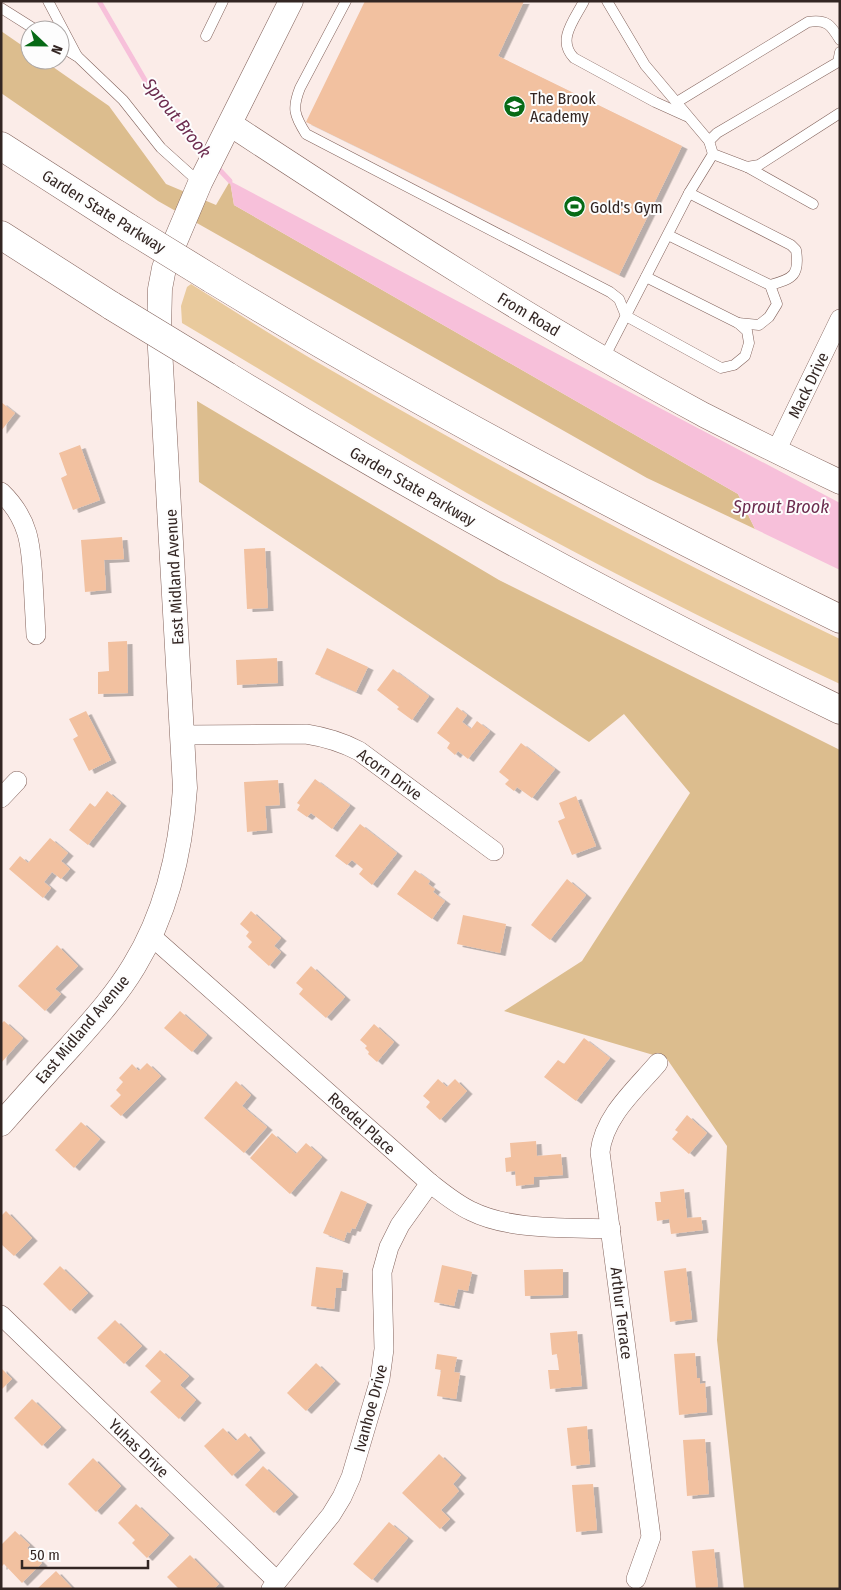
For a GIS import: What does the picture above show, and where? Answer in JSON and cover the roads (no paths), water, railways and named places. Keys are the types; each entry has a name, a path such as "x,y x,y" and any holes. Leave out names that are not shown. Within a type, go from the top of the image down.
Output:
{"highway":[{"name":"Garden State Parkway","path":"1,146 212,279 437,411 681,540 840,618"},
{"name":"Garden State Parkway","path":"1,235 112,306 331,440 483,526 648,614 840,710"}],"street":[{"name":"East Midland Avenue","path":"1,1124 108,1003 134,966 150,935 167,892 176,862 182,826 184,788 183,736 160,331 160,289 164,268 199,185 291,1"},
{"name":"From Road","path":"230,124 514,306 704,414 840,482"},
{"name":"Mack Drive","path":"776,451 840,319"},
{"path":"1,492 20,516 28,534 31,549 36,635"},
{"name":"Acorn Drive","path":"183,736 306,734 325,737 347,744 494,851"},
{"path":"1,798 17,781"},
{"name":"Roedel Place","path":"150,935 430,1183 452,1200 473,1212 513,1224 611,1229"},
{"name":"Arthur Terrace","path":"636,1579 651,1537 601,1147 606,1130 614,1114 658,1063"},
{"name":"Ivanhoe Drive","path":"274,1585 331,1515 351,1477 380,1379 384,1349 382,1272 384,1264 389,1247 400,1225 430,1183"},
{"name":"Yuhas Drive","path":"1,1315 274,1585"}],"lane":[{"path":"48,1 78,57"},
{"path":"206,36 223,1"},
{"path":"346,1 300,88 295,102 296,119 306,134 610,292 619,299 626,316 721,368 734,365 745,356 748,343 747,331 738,323 646,277"},
{"path":"584,1 566,36 568,53 574,58 689,118"},
{"path":"604,358 689,193 713,154 709,141 645,65 607,1"},
{"path":"1,8 20,20"},
{"path":"677,102 808,22 819,20 831,25 840,40"},
{"path":"70,52 78,57 123,100 161,148 199,185"},
{"path":"709,141 717,133 839,59"},
{"path":"748,167 759,165 840,113"},
{"path":"713,154 748,167 813,204"},
{"path":"668,235 770,285 792,278 797,265 796,250 791,245 689,193"},
{"path":"738,323 759,325 769,317 777,304 770,285"}],"water":[{"name":"Sprout Brook","path":"230,181 840,503 840,570 755,529 738,494 234,205"}],"waterway":[{"name":"Sprout Brook","path":"99,1 149,87 207,156"},
{"name":"Sprout Brook","path":"216,166 230,181"}],"place":[{"name":"The Brook Academy","path":"514,107"},
{"name":"Gold's Gym","path":"574,207"}]}
